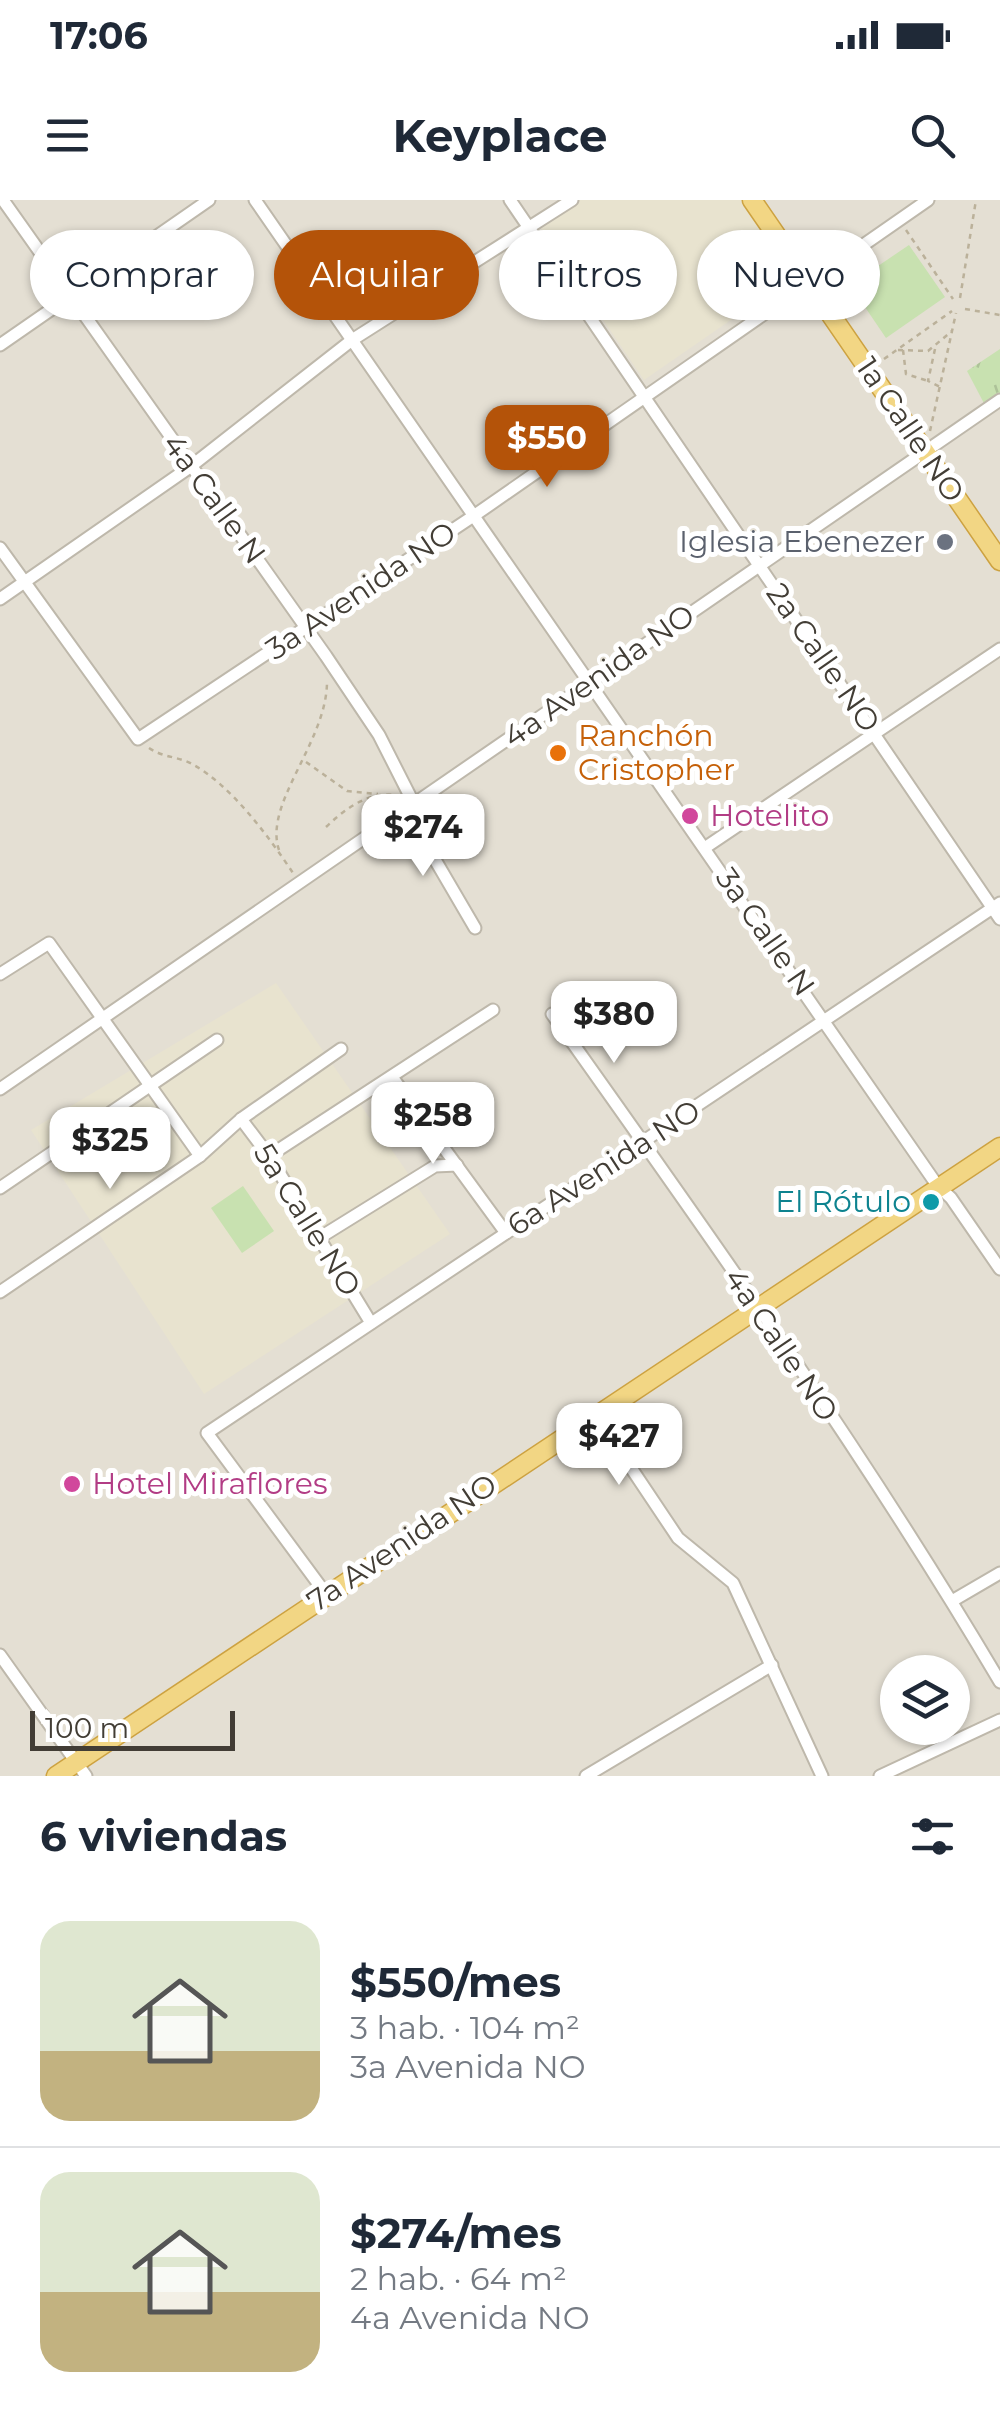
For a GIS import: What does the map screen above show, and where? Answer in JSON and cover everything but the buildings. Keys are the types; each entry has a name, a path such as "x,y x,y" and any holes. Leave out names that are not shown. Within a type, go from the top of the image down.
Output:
{"highway":[{"name":"1a Calle NO","path":"752,200 773,230"},
{"name":"1a Calle NO","path":"835,320 1000,561"},
{"name":"7a Avenida NO","path":"56,1776 81,1768 326,1594 1000,1146"}],"street":[{"name":"4a Calle N","path":"2,200 30,240"},
{"path":"166,230 209,200"},
{"name":"3a Calle N","path":"255,200 828,1022 936,1185 951,1198 1000,1269"},
{"name":"2a Calle NO","path":"510,200 998,910"},
{"path":"0,599 190,467 352,340 572,200"},
{"name":"3a Avenida NO","path":"880,233 928,200"},
{"path":"0,345 36,320"},
{"name":"4a Calle N","path":"87,320 379,735 410,807 475,928"},
{"name":"3a Avenida NO","path":"138,739 474,515 756,320"},
{"name":"4a Avenida NO","path":"0,1089 1000,400"},
{"path":"0,548 138,739"},
{"path":"706,847 1000,649"},
{"name":"6a Avenida NO","path":"326,1594 206,1433 998,910"},
{"path":"0,974 49,943 200,1156"},
{"path":"269,1156 493,1010"},
{"name":"4a Calle NO","path":"552,1014 756,1307 952,1601 1000,1682"},
{"path":"0,1188 217,1040"},
{"path":"0,1292 200,1156 241,1118 341,1049"},
{"path":"392,1076 506,1233"},
{"name":"5a Calle NO","path":"241,1118 269,1156 371,1323"},
{"path":"319,1238 435,1166 457,1165"},
{"path":"595,1414 678,1538 733,1583 822,1776"},
{"path":"952,1601 1000,1573"},
{"path":"0,1655 81,1768"},
{"path":"586,1776 772,1665"},
{"path":"880,1776 1000,1720"}],"path":[{"path":"960,298 976,200"},
{"path":"899,220 952,299"},
{"path":"965,309 1000,315"},
{"path":"869,370 954,312 925,452"},
{"path":"896,350 934,348 953,330"},
{"path":"928,381 937,356 934,348"},
{"path":"903,350 906,374 940,387"},
{"path":"279,852 274,826 306,762 326,702 326,656"},
{"path":"138,739 160,757 194,765 279,852 299,883"},
{"path":"306,762 346,790 380,794 410,807"},
{"path":"326,827 357,803 380,794"}],"shaded area":[{"path":"0,200 1000,200 1000,1776 0,1776"},
{"path":"579,200 745,200 765,230 697,230 697,320 731,320 644,380 603,320 677,320 677,230 540,227"},
{"path":"276,983 450,1234 204,1394 31,1130"}],"green space":[{"path":"909,245 945,297 886,338 874,320 880,320 880,265"},
{"path":"1000,349 1000,400 987,409 967,371"},
{"path":"243,1186 274,1231 242,1253 211,1208"}],"place":[{"name":"Iglesia Ebenezer","path":"945,542"},
{"name":"Ranchón Cristopher","path":"558,753"},
{"name":"Hotelito","path":"690,816"},
{"name":"El Rótulo","path":"931,1202"},
{"name":"Hotel Miraflores","path":"72,1484"}]}
